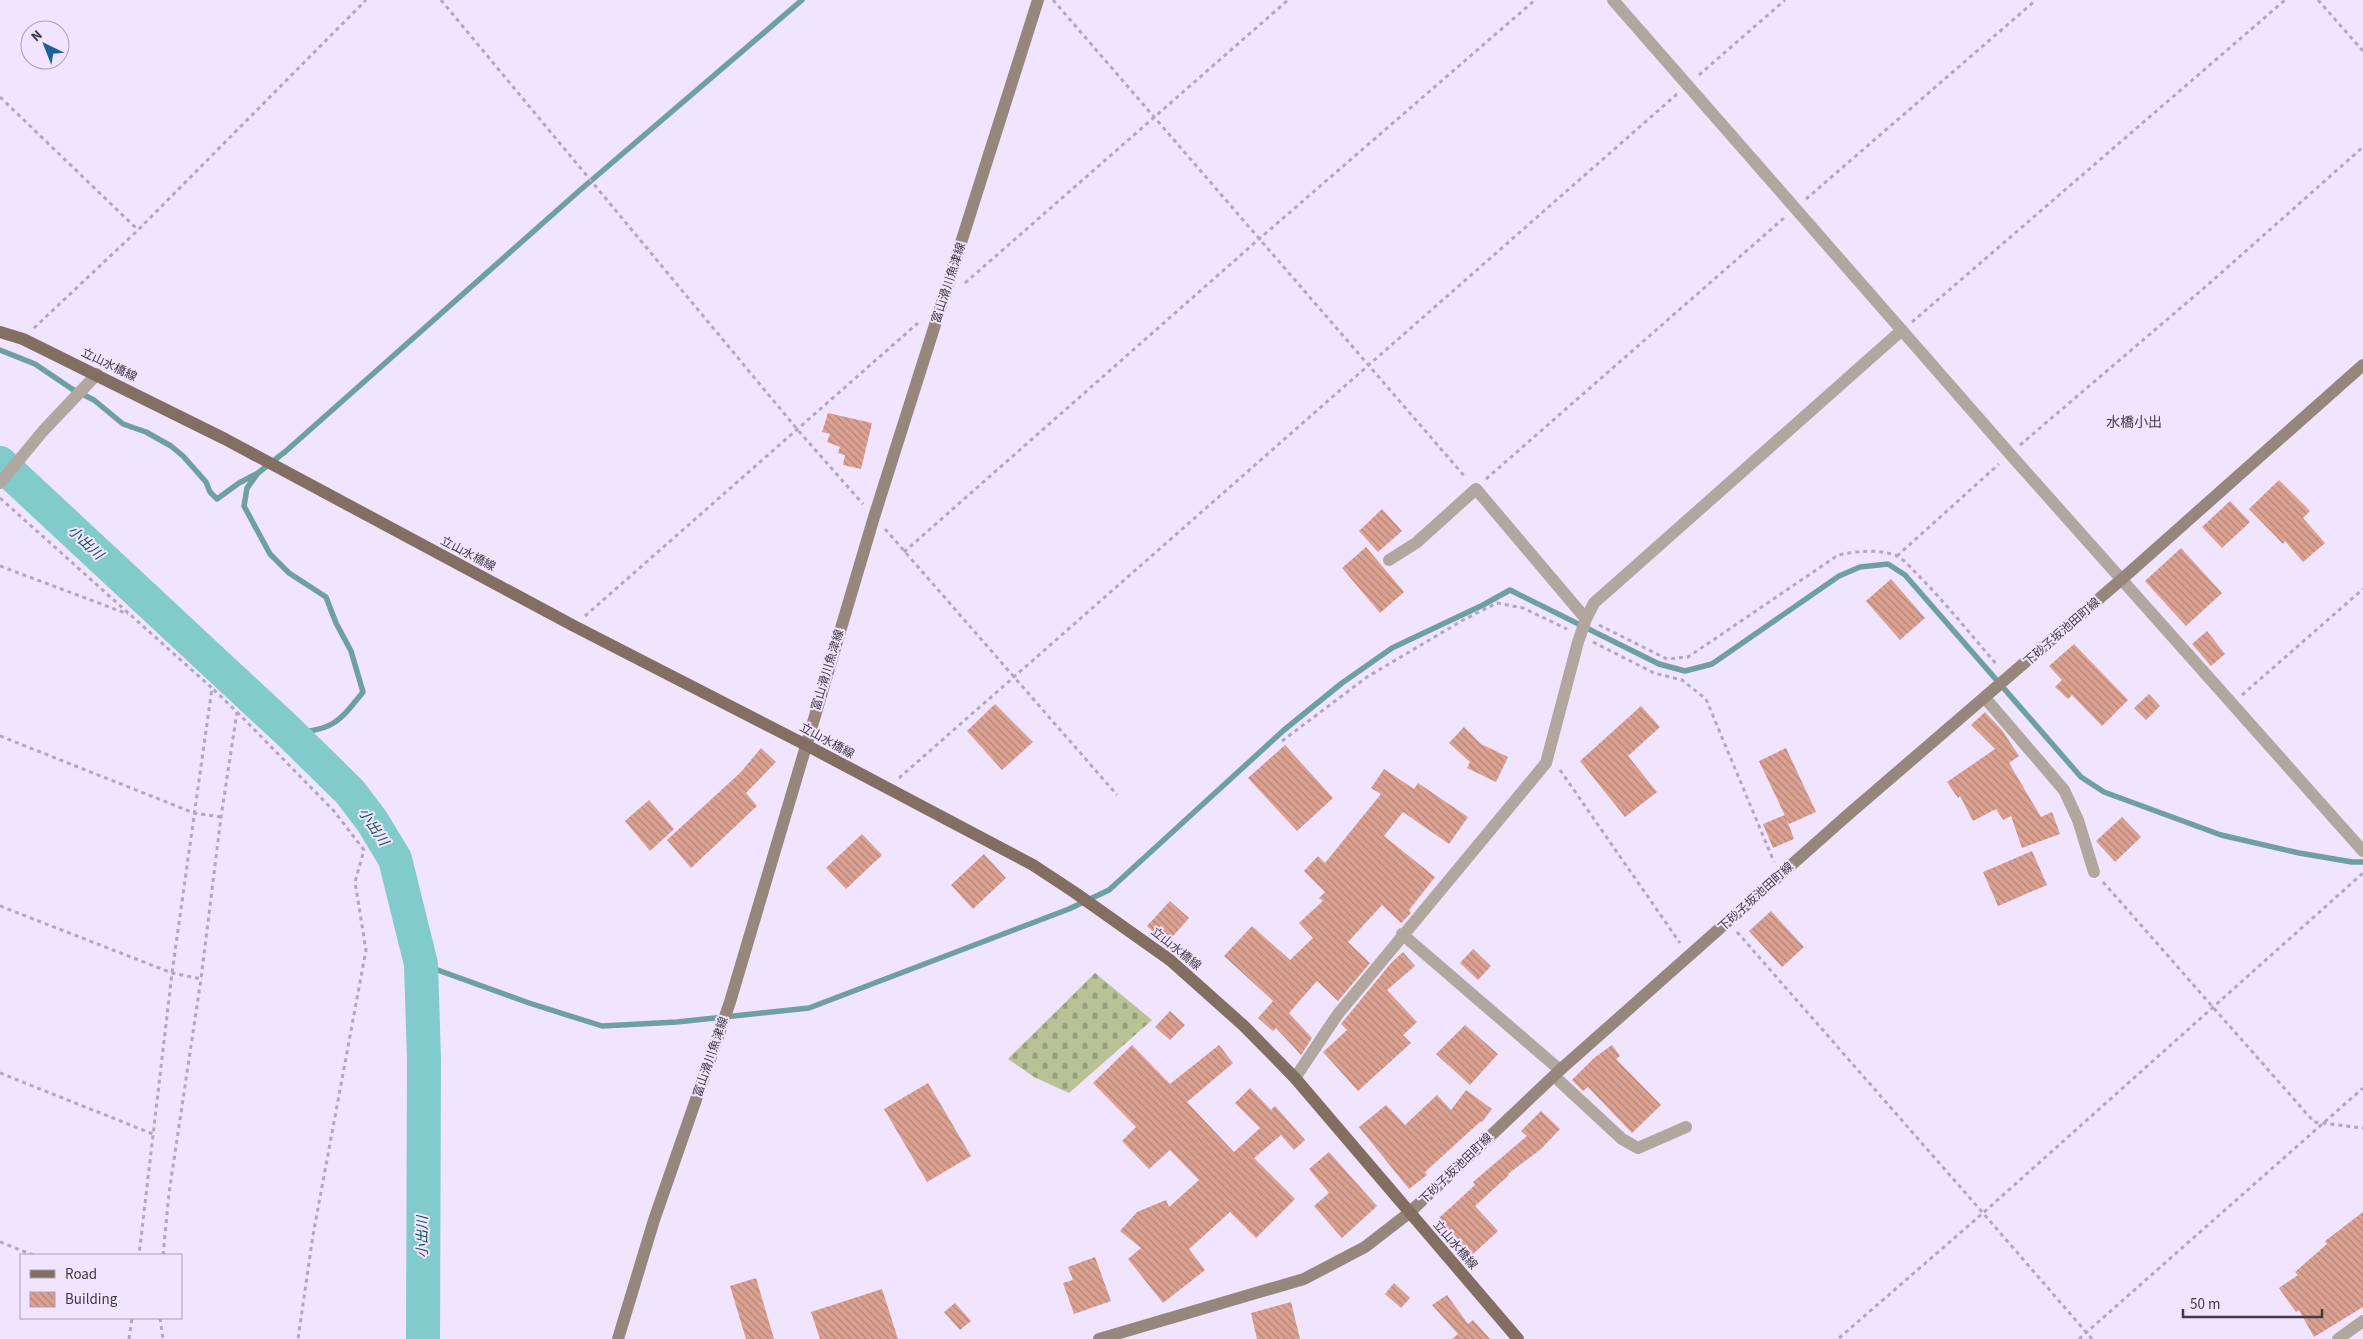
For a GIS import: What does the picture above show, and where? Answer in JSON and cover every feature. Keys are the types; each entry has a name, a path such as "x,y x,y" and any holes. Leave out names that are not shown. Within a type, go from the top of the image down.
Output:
{"main road":[{"name":"富山滑川魚津線","path":"618,1339 654,1220 730,1002 770,874 806,745 874,517 1038,0"},
{"name":"立山水橋線","path":"0,332 23,339 97,374 224,439 574,626 806,745 1033,865 1074,892 1170,960 1244,1026 1295,1078 1518,1339"},
{"name":"下砂子坂池田町線","path":"1099,1339 1304,1279 1365,1247 1409,1213 1557,1073 2122,579 2363,365"}],"street":[{"path":"1613,0 2010,454 2363,851"},
{"path":"1295,1078 1338,1014 1402,934 1546,763 1586,619 1594,602 1902,330"},
{"path":"0,483 43,431 97,374"},
{"path":"1389,560 1416,543 1476,489 1586,619"},
{"path":"1985,698 2064,790 2078,820 2094,872"},
{"path":"1402,934 1557,1073 1622,1139 1638,1148 1686,1127"},
{"path":"2338,1339 2363,1321"}],"path":[{"path":"23,339 138,230 366,0"},
{"path":"441,0 797,429 1117,795"},
{"path":"1052,0 1476,489 2036,0"},
{"path":"943,302 1153,116 1288,0"},
{"path":"904,552 1259,238 1535,0"},
{"path":"887,789 1013,676 1786,0"},
{"path":"1902,330 2285,0"},
{"path":"2318,0 2363,51"},
{"path":"0,97 138,230"},
{"path":"1897,556 2010,454 2211,282 2363,147"},
{"path":"574,626 921,321"},
{"path":"0,498 237,712 334,811 364,850 355,882 366,950 313,1235 298,1339"},
{"path":"1586,619 1667,659 1688,658 1838,555 1857,551 1876,552 1897,556 1928,586 2009,678"},
{"path":"0,566 131,616"},
{"path":"2232,703 2363,589"},
{"path":"139,1254 172,973 212,688"},
{"path":"163,1254 169,1193 201,979 220,817 237,712"},
{"path":"0,736 194,813 220,817"},
{"path":"1546,763 1561,771 1689,957"},
{"path":"2094,872 2314,1122 2363,1128"},
{"path":"1838,1339 2214,1008 2363,873"},
{"path":"0,906 172,973 201,979"},
{"path":"1728,922 2092,1339"},
{"path":"0,1073 153,1134"},
{"path":"2079,1339 2363,1088"},
{"path":"0,1242 31,1254"},
{"path":"130,1339 132,1319"},
{"path":"160,1319 163,1339"}],"green space":[{"path":"1095,973 1152,1020 1069,1093 1034,1077 1008,1059"}],"building":[{"path":"828,413 872,423 861,469 843,465 845,455 838,453 840,447 827,442 830,434 822,432"},
{"path":"2279,480 2310,511 2303,518 2325,543 2303,562 2285,541 2283,544 2249,509"},
{"path":"2230,501 2250,522 2222,548 2202,527"},
{"path":"1382,509 1402,531 1378,552 1359,531"},
{"path":"1366,547 1404,592 1380,613 1342,568"},
{"path":"2181,548 2222,593 2186,626 2145,581"},
{"path":"1891,579 1925,618 1900,640 1866,601"},
{"path":"2207,631 2225,654 2211,666 2192,644"},
{"path":"2074,644 2128,700 2102,726 2072,695 2068,699 2055,687 2062,680 2049,666"},
{"path":"2149,694 2160,706 2146,720 2134,708"},
{"path":"995,704 1033,742 1002,770 967,731"},
{"path":"1641,706 1660,727 1628,756 1657,792 1625,817 1580,761"},
{"path":"1985,712 2002,730 2019,756 2009,763 2041,817 2052,812 2060,834 2022,848 2011,816 2003,820 1996,809 1973,821 1960,796 1958,798 1947,782 1995,749 1971,725"},
{"path":"1464,727 1481,744 1508,757 1496,782 1467,768 1470,762 1449,743"},
{"path":"1285,745 1333,798 1297,831 1248,778"},
{"path":"761,748 776,762 746,793 757,806 691,868 667,840 741,772"},
{"path":"1786,748 1816,812 1789,824 1759,761"},
{"path":"1384,769 1414,789 1418,783 1468,817 1449,844 1403,812 1384,836 1435,877 1409,910 1411,913 1401,923 1382,905 1348,942 1370,963 1338,1001 1317,981 1289,1013 1312,1038 1301,1055 1276,1028 1273,1031 1258,1018 1273,1001 1224,956 1252,926 1290,960 1313,938 1299,923 1323,901 1319,898 1325,892 1304,871 1318,856 1325,863 1381,794 1371,788"},
{"path":"649,800 674,829 650,851 625,821"},
{"path":"1785,815 1794,839 1773,848 1763,824"},
{"path":"2122,817 2141,837 2115,862 2096,841"},
{"path":"862,834 882,855 846,889 826,868"},
{"path":"2032,851 2047,885 1998,906 1983,872"},
{"path":"984,854 1006,878 973,909 951,885"},
{"path":"1170,901 1189,918 1166,944 1147,926"},
{"path":"1771,911 1804,947 1782,967 1749,931"},
{"path":"1473,949 1491,966 1478,980 1460,963"},
{"path":"1403,952 1415,966 1387,990 1417,1022 1403,1035 1411,1043 1358,1091 1323,1052 1347,1030 1341,1024 1391,963"},
{"path":"1170,1011 1185,1025 1170,1040 1155,1027"},
{"path":"1465,1025 1498,1054 1470,1085 1436,1054"},
{"path":"1132,1045 1170,1084 1219,1045 1233,1063 1187,1102 1234,1152 1260,1128 1235,1103 1250,1088 1271,1110 1275,1106 1305,1140 1294,1150 1281,1135 1254,1158 1295,1199 1256,1238 1230,1212 1189,1249 1205,1270 1163,1303 1128,1259 1141,1248 1120,1231 1137,1212 1166,1200 1169,1207 1199,1180 1170,1150 1149,1169 1122,1141 1136,1127 1093,1083"},
{"path":"1612,1045 1620,1056 1616,1059 1661,1105 1632,1133 1588,1087 1583,1091 1572,1080 1594,1058"},
{"path":"928,1083 971,1156 927,1182 884,1109"},
{"path":"1466,1090 1492,1109 1482,1122 1425,1172 1427,1175 1409,1189 1359,1127 1386,1105 1405,1125 1437,1095 1451,1110"},
{"path":"1541,1111 1560,1129 1541,1149 1508,1174 1475,1206 1498,1231 1472,1255 1439,1218 1475,1185 1473,1182 1527,1136 1521,1131"},
{"path":"1329,1152 1377,1206 1342,1238 1314,1206 1329,1193 1309,1169"},
{"path":"2363,1212 2363,1307 2314,1337 2299,1310 2296,1312 2279,1288 2298,1275 2295,1272 2327,1244 2325,1241"},
{"path":"1095,1257 1111,1301 1074,1314 1063,1283 1073,1280 1068,1267"},
{"path":"756,1278 774,1339 746,1339 730,1286"},
{"path":"1394,1283 1410,1298 1401,1308 1385,1294"},
{"path":"882,1289 898,1339 820,1339 811,1312"},
{"path":"1447,1295 1468,1324 1473,1320 1490,1339 1452,1339 1458,1334 1432,1305"},
{"path":"1291,1302 1300,1339 1257,1339 1251,1313"},
{"path":"955,1303 971,1321 960,1330 944,1312"}],"waterway":[{"path":"291,734 316,730 333,724 363,692 351,651 336,623 326,597 289,573 270,554 244,506 247,488 258,473 286,451 579,191 802,0"},
{"path":"0,350 35,364 72,389 94,400 123,424 146,432 171,446 183,456 206,482 210,492 217,499 239,483 258,473"},
{"name":"小出川","path":"0,463 291,734 350,792 372,821 395,859 421,964 424,1059 423,1339"},
{"path":"421,964 529,1003 602,1026 677,1022 809,1008 1069,909 1109,890 1284,730 1342,683 1392,648 1483,605 1510,590 1659,664 1685,671 1712,664 1839,576 1860,567 1888,564 1905,575 2081,777 2104,792 2221,835 2299,853 2352,862 2363,862"}],"district":[{"name":"水橋小出","path":"2134,423"}]}
